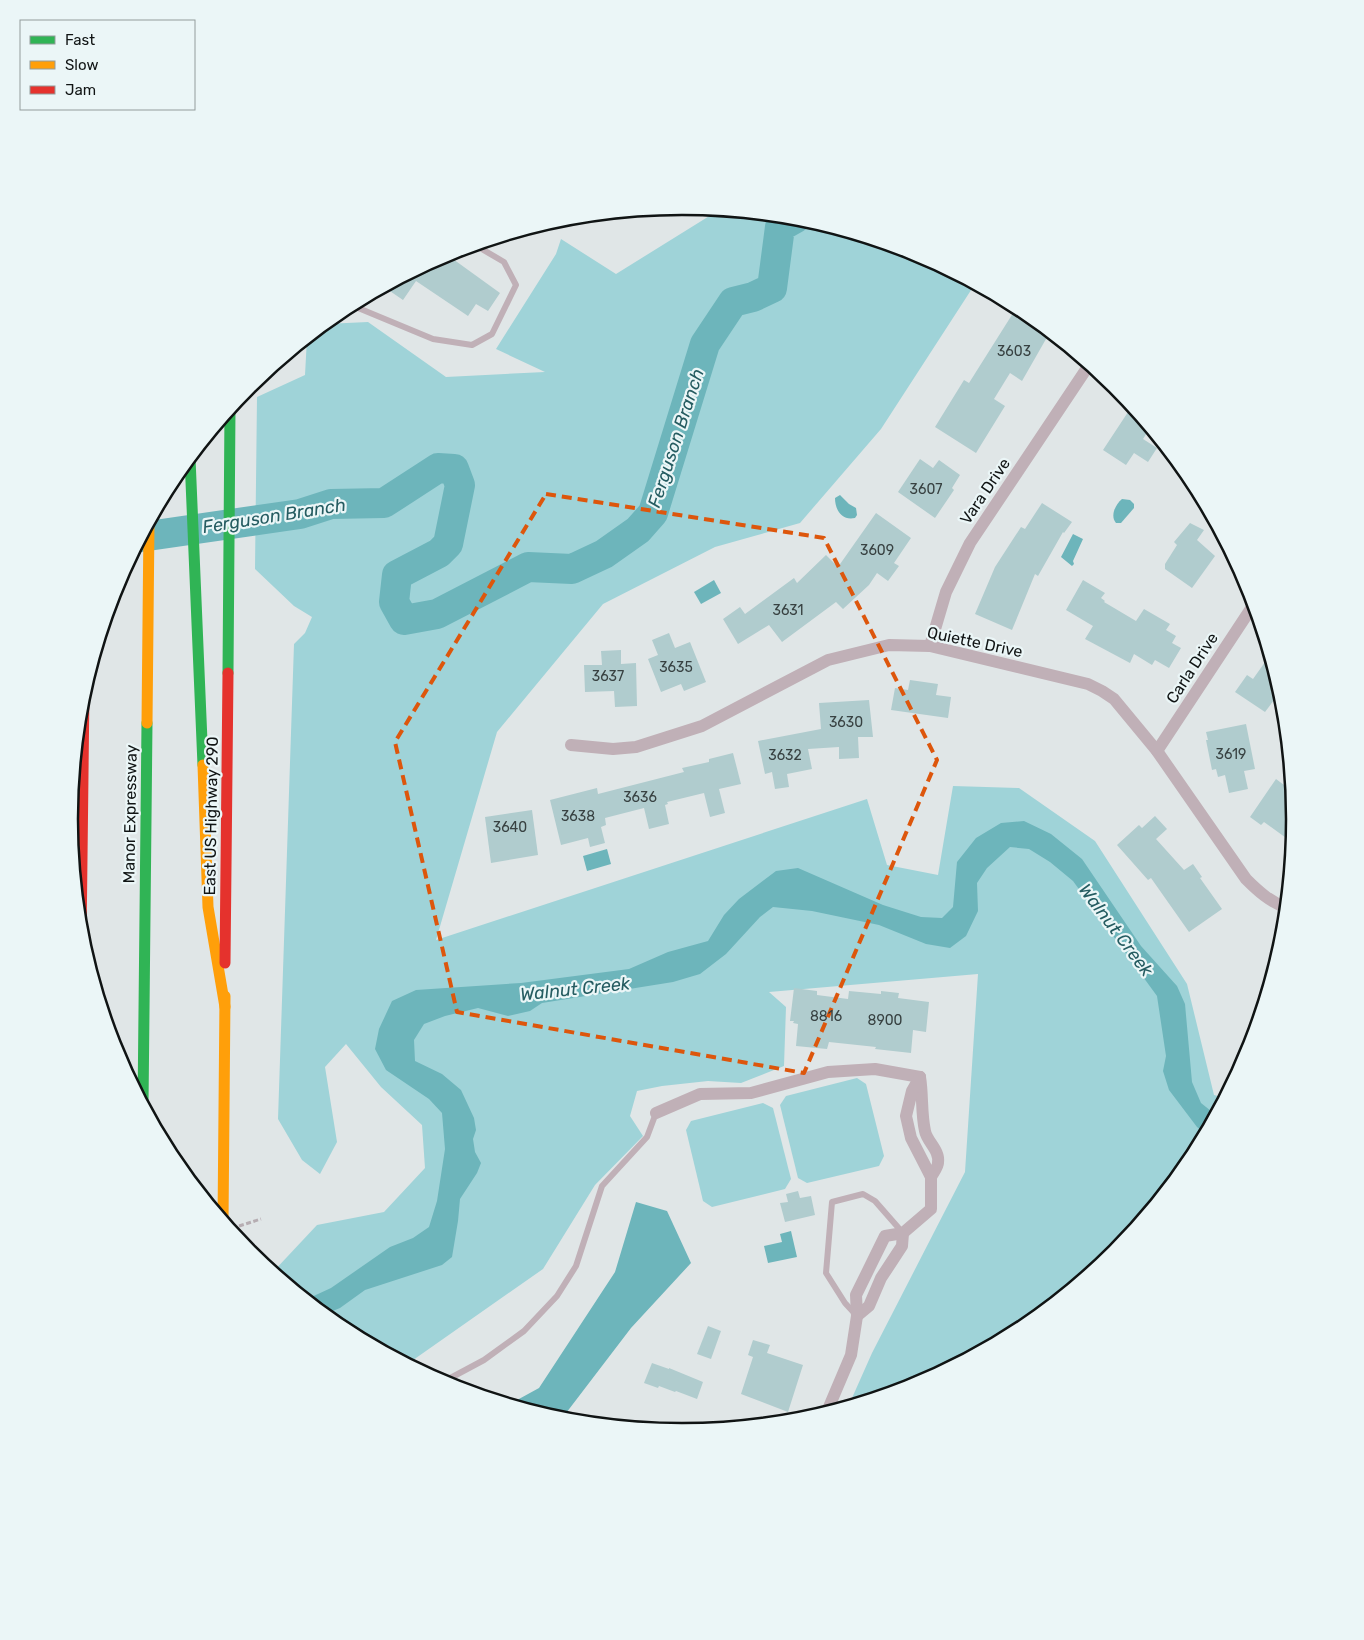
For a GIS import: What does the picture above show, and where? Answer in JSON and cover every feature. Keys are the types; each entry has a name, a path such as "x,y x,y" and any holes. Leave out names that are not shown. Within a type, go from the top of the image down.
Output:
{"main road":[{"name":"East US Highway 290","path":"224,1214 230,419"},
{"path":"190,468 208,907 225,1007"},
{"name":"Manor Expressway","path":"143,1093 150,534"},
{"path":"82,886 83,738"}],"street":[{"name":"Vara Drive","path":"930,646 946,592 970,543 1085,370"},
{"name":"Carla Drive","path":"1157,751 1249,612"},
{"name":"Quiette Drive","path":"571,745 613,748 636,747 702,726 828,660 889,645 930,646 1088,684 1114,699 1157,751 1246,879 1261,894 1280,905"},
{"path":"656,1113 700,1094 751,1093 828,1072 875,1069 920,1076 925,1134 935,1148 938,1163 931,1177 931,1209 903,1233 885,1236 856,1296 857,1316 851,1354 829,1406"},
{"path":"857,1316 869,1306 881,1278 902,1246 903,1233"}],"lane":[{"path":"360,309 433,339 472,345 492,334 516,285 504,262 483,250"},
{"path":"451,1378 484,1360 524,1331 557,1296 576,1266 602,1186 647,1137 656,1113"},
{"path":"857,1316 845,1304 826,1273 832,1202 863,1194 875,1201 903,1233"}],"path":[{"path":"237,1227 261,1219"}],"highlighted area":[{"path":"546,494 824,538 937,760 804,1073 457,1012 395,742"}],"shaded area":[{"path":"709,216 761,221 800,227 838,236 913,262 971,290 881,429 800,523 715,547 603,604 497,732 436,940 867,799 887,865 938,875 953,786 1019,788 1095,841 1187,984 1214,1095 1219,1096 1185,1156 1162,1188 1109,1247 1050,1300 984,1344 949,1362 913,1378 851,1400 872,1353 965,1172 978,974 769,992 786,1007 784,1066 741,1083 708,1081 637,1091 630,1116 643,1136 595,1185 543,1269 412,1361 346,1323 314,1300 277,1268 317,1225 384,1212 425,1168 422,1125 381,1087 346,1044 325,1067 337,1142 320,1174 302,1160 278,1119 294,644 305,633 312,617 294,606 255,569 257,397 305,375 307,346 337,323 368,322 446,377 545,372 496,349 556,254 561,239 616,274"},
{"path":"857,1078 866,1084 884,1156 879,1166 807,1183 798,1178 780,1105 786,1096"},
{"path":"763,1103 773,1108 791,1179 785,1189 712,1207 703,1201 686,1130 691,1121"}],"water":[{"path":"840,495 856,508 857,515 855,518 846,518 840,514 836,507 835,498"},
{"path":"1122,499 1130,500 1134,504 1134,508 1121,523 1116,523 1113,517 1114,511"},
{"path":"1073,534 1083,539 1072,566 1061,557"},
{"path":"714,580 721,593 701,604 694,592"},
{"name":"Walnut Creek","path":"1024,821 1051,834 1082,859 1141,946 1177,986 1185,1004 1192,1082 1201,1103 1211,1111 1201,1130 1169,1090 1163,1071 1166,1056 1157,996 1073,881 1050,862 1029,849 1010,847 987,868 977,883 978,911 966,936 950,948 926,944 879,925 812,911 773,907 760,917 726,954 700,974 673,982 542,1003 530,1011 508,1016 478,1008 445,1016 424,1024 414,1040 415,1061 442,1074 461,1090 474,1118 476,1130 473,1139 475,1152 481,1163 477,1173 460,1199 452,1257 442,1265 365,1290 340,1308 331,1312 311,1297 331,1288 390,1247 413,1238 429,1227 437,1201 445,1149 442,1113 429,1099 386,1070 375,1049 379,1029 392,1001 416,990 521,983 629,969 668,952 708,941 724,915 739,899 776,871 798,868 883,905 921,917 942,918 953,907 957,862 976,838 1001,823"},
{"path":"607,849 611,864 587,871 583,856"},
{"path":"636,1202 667,1211 691,1263 631,1328 566,1413 516,1401 539,1388 615,1272"},
{"path":"791,1231 797,1257 768,1263 764,1246 782,1242 780,1234"}],"building":[{"path":"455,260 500,293 488,311 476,304 468,316 416,281 403,300 390,291"},
{"path":"1013,314 1047,338 1022,381 1010,373 994,399 1005,406 976,453 935,427 964,380 969,383"},
{"path":"1128,412 1146,434 1143,439 1157,448 1148,462 1134,453 1126,465 1103,450"},
{"path":"920,459 933,468 939,460 960,475 952,488 954,490 935,518 898,492"},
{"path":"1042,503 1072,522 1063,532 1038,576 1035,574 1012,630 975,614 995,567 1021,527 1025,529"},
{"path":"876,513 911,538 894,563 899,566 888,581 877,573 869,585 843,609 836,602 782,642 769,625 738,644 723,619 740,607 745,614 794,578 797,583 826,555 838,567"},
{"path":"1190,523 1204,530 1197,540 1215,556 1192,588 1165,569 1165,564 1177,545 1174,542"},
{"path":"1083,580 1105,593 1101,598 1104,602 1136,621 1144,609 1170,624 1166,630 1176,636 1172,643 1181,648 1169,668 1155,660 1152,665 1134,654 1130,663 1085,639 1093,626 1066,610"},
{"path":"669,633 675,648 690,642 706,682 684,691 681,684 661,692 648,659 658,655 652,640"},
{"path":"621,650 621,664 636,663 637,706 615,707 614,691 585,692 584,665 602,665 601,651"},
{"path":"1265,662 1275,700 1265,712 1235,692 1247,675 1253,679"},
{"path":"910,680 938,684 936,695 951,697 948,718 891,710 895,688 908,690"},
{"path":"869,700 873,737 858,737 859,758 839,759 839,747 808,749 812,769 787,774 789,787 775,789 772,772 765,774 758,741 821,729 819,703"},
{"path":"1246,724 1255,769 1244,771 1248,789 1229,793 1225,775 1218,777 1216,769 1212,770 1206,732"},
{"path":"733,753 741,784 719,789 725,813 710,817 704,793 667,802 668,804 665,805 669,824 649,829 644,808 605,818 606,825 601,827 605,843 590,847 588,838 561,845 550,800 597,788 598,794 684,772 682,768 709,762 709,759"},
{"path":"1276,779 1285,786 1286,838 1264,822 1261,825 1250,817"},
{"path":"532,810 538,855 491,863 485,817"},
{"path":"1155,816 1167,829 1156,839 1184,870 1193,864 1202,877 1200,878 1222,909 1189,932 1151,878 1148,880 1117,845 1139,825 1142,828"},
{"path":"794,988 817,991 817,995 848,999 849,991 881,994 881,991 899,993 898,998 929,1002 926,1032 913,1030 911,1053 829,1042 827,1049 796,1046 798,1024 790,1021"},
{"path":"798,1191 800,1198 811,1196 815,1215 785,1222 780,1203 788,1202 786,1194"},
{"path":"708,1326 721,1331 711,1359 697,1354"},
{"path":"753,1340 770,1345 767,1353 803,1365 788,1412 741,1394 753,1357 748,1355"},
{"path":"652,1363 703,1382 697,1399 676,1391 644,1383"}],"waterway":[{"name":"Ferguson Branch","path":"149,536 300,514 331,504 384,503 438,468 454,469 460,485 448,544 439,553 397,575 394,602 404,620 437,614 528,567 572,569 604,554 638,530 653,513 705,344 733,302 753,297 772,288 780,227 784,225"}],"traffic: fast":[{"path":"228,673 230,419"},
{"path":"190,468 203,765"},
{"path":"143,1093 147,723"}],"traffic: slow":[{"path":"147,723 149,536"},
{"path":"203,765 208,907 225,1007"},
{"path":"223,1213 225,996"}],"traffic: jam":[{"path":"225,963 228,673"},
{"path":"82,886 83,738"}]}
